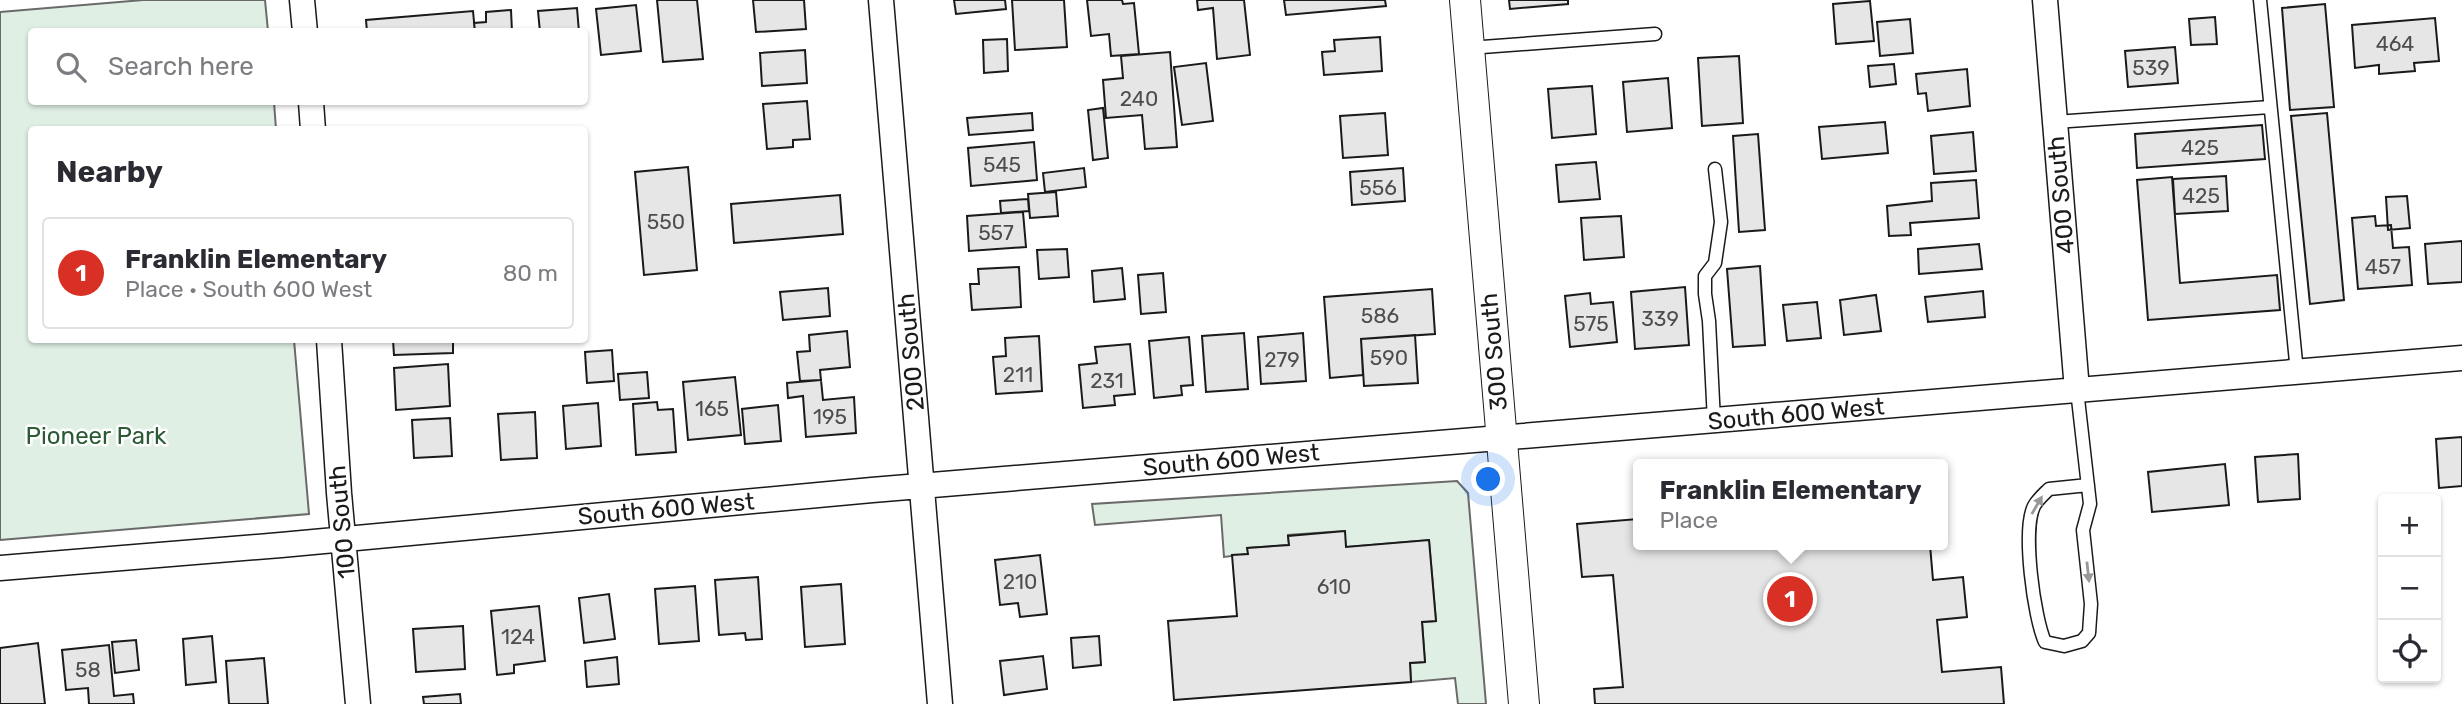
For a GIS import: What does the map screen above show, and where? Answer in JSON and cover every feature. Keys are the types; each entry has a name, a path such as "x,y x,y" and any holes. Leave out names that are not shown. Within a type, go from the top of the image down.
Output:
{"street":[{"path":"302,0 305,28"},
{"name":"200 South","path":"881,0 940,704"},
{"name":"300 South","path":"1465,0 1524,704"},
{"name":"400 South","path":"2045,0 2077,390"},
{"path":"311,105 313,126"},
{"name":"100 South","path":"329,343 358,704"},
{"name":"South 600 West","path":"0,568 922,486 2462,358"}],"lane":[{"path":"2260,0 2297,372"},
{"path":"1469,48 1656,34"},
{"path":"2055,122 2270,107"},
{"path":"1714,421 1705,276 1715,263 1721,222 1715,169"},
{"path":"2077,390 2091,505 2083,530 2091,604 2089,633 2082,642 2064,646 2045,642 2038,627 2029,524 2035,505 2049,489 2088,485"}],"green space":[{"name":"Pioneer Park","path":"143,0 265,0 268,28 28,28 28,105 274,105 276,126 28,126 28,343 294,343 309,514 0,540 0,12"},
{"path":"1457,481 1468,493 1486,704 1458,704 1455,678 1411,682 1410,663 1425,662 1422,622 1436,621 1429,540 1346,547 1344,531 1288,535 1289,545 1248,548 1248,554 1224,557 1221,515 1095,525 1092,504"}],"building":[{"path":"657,0 697,0 703,59 663,62"},
{"path":"753,0 804,0 806,29 756,32"},
{"path":"954,0 1005,0 1006,9 956,14"},
{"path":"1012,0 1064,0 1067,47 1015,50"},
{"path":"1087,0 1122,0 1123,4 1134,3 1139,54 1111,56 1109,34 1091,36"},
{"path":"1197,0 1244,0 1250,55 1217,59 1213,8 1198,10"},
{"path":"1284,0 1385,0 1386,6 1286,15"},
{"path":"1509,0 1568,0 1568,4 1510,9"},
{"path":"1870,1 1874,41 1836,44 1833,4"},
{"path":"2325,4 2334,107 2290,110 2282,8"},
{"path":"636,5 641,51 601,55 596,9"},
{"path":"577,8 579,28 540,28 538,11"},
{"path":"511,10 512,28 475,28 474,23 486,22 486,12"},
{"path":"473,11 475,28 367,28 366,20"},
{"path":"2215,17 2217,44 2191,45 2189,19"},
{"path":"2435,18 2439,61 2414,63 2415,71 2379,74 2379,65 2355,68 2352,25"},
{"path":"1910,19 1913,53 1880,56 1877,22"},
{"path":"1380,37 1382,71 1324,75 1322,52 1335,51 1334,40"},
{"path":"1007,39 1008,71 984,73 983,40"},
{"path":"2175,47 2178,83 2128,87 2125,51"},
{"path":"805,50 807,83 762,86 760,53"},
{"path":"1170,52 1177,147 1145,149 1142,115 1106,118 1103,80 1123,78 1121,56"},
{"path":"1739,56 1743,123 1702,126 1698,58"},
{"path":"1206,63 1213,121 1182,125 1174,67"},
{"path":"1894,64 1896,84 1870,87 1868,66"},
{"path":"1967,69 1970,106 1928,111 1926,93 1918,94 1916,74"},
{"path":"1668,78 1672,128 1627,132 1623,82"},
{"path":"1592,86 1596,134 1552,138 1548,89"},
{"path":"807,101 810,139 793,140 793,147 767,149 763,104"},
{"path":"1103,108 1108,158 1093,160 1088,110"},
{"path":"1032,113 1033,130 969,135 967,118"},
{"path":"1385,113 1388,155 1343,158 1340,116"},
{"path":"2327,113 2344,300 2310,304 2291,116"},
{"path":"1885,122 1888,153 1822,159 1819,127"},
{"path":"2262,125 2265,159 2137,168 2135,134"},
{"path":"1973,132 1976,171 1934,174 1931,136"},
{"path":"1758,134 1765,230 1739,232 1733,136"},
{"path":"1034,142 1037,180 971,186 968,148"},
{"path":"1596,162 1600,199 1559,202 1556,165"},
{"path":"688,167 697,270 644,275 635,172"},
{"path":"1084,168 1086,187 1045,192 1043,173"},
{"path":"1403,168 1405,201 1352,205 1350,172"},
{"path":"2226,176 2228,211 2175,214 2173,179"},
{"path":"2172,177 2180,283 2277,275 2280,310 2148,320 2137,180"},
{"path":"1976,180 1979,218 1910,223 1911,235 1889,236 1887,206 1932,201 1931,183"},
{"path":"1056,192 1058,216 1030,218 1028,194"},
{"path":"840,195 843,234 734,243 731,204"},
{"path":"2407,196 2410,228 2388,230 2386,197"},
{"path":"1028,199 1029,211 1001,213 1000,201"},
{"path":"1023,212 1026,247 969,251 967,216"},
{"path":"1621,216 1624,257 1584,260 1581,218"},
{"path":"2375,216 2376,226 2391,225 2393,248 2409,247 2412,285 2358,289 2352,218"},
{"path":"2462,241 2462,282 2428,284 2425,244"},
{"path":"1979,244 1982,269 1919,274 1918,249"},
{"path":"1067,249 1069,277 1039,279 1037,250"},
{"path":"1760,266 1765,345 1733,347 1727,269"},
{"path":"1019,267 1021,307 972,310 970,284 979,284 978,269"},
{"path":"1122,268 1125,299 1094,302 1092,271"},
{"path":"1163,273 1166,312 1141,314 1138,275"},
{"path":"1685,287 1689,345 1635,349 1631,292"},
{"path":"828,288 830,316 783,320 780,292"},
{"path":"1432,289 1435,334 1361,339 1363,375 1330,378 1324,297"},
{"path":"1983,291 1985,317 1928,322 1925,297"},
{"path":"1590,293 1591,304 1613,302 1617,342 1570,347 1565,296"},
{"path":"1876,295 1881,331 1844,335 1840,300"},
{"path":"1817,302 1821,338 1787,341 1783,305"},
{"path":"847,331 850,367 820,370 821,380 800,381 797,352 810,351 809,335"},
{"path":"1244,333 1248,389 1206,392 1202,336"},
{"path":"1303,333 1306,381 1261,384 1258,337"},
{"path":"1415,335 1418,383 1364,386 1361,339"},
{"path":"1039,336 1042,391 996,394 993,357 1006,356 1005,338"},
{"path":"1189,337 1193,385 1181,386 1182,395 1154,398 1149,341"},
{"path":"393,343 453,343 453,353 394,355"},
{"path":"1130,344 1135,394 1114,396 1115,405 1083,408 1079,365 1097,363 1095,347"},
{"path":"612,350 614,381 587,383 585,352"},
{"path":"448,364 450,406 396,410 394,368"},
{"path":"647,372 649,398 620,400 618,374"},
{"path":"735,377 741,435 688,440 683,382"},
{"path":"821,380 823,400 854,397 856,433 806,437 803,396 788,398 787,383"},
{"path":"657,402 658,410 673,409 676,452 636,455 633,404"},
{"path":"598,403 601,446 566,449 563,406"},
{"path":"778,405 781,441 745,444 742,409"},
{"path":"535,412 537,458 501,460 498,414"},
{"path":"450,418 452,456 414,458 412,420"},
{"path":"2462,437 2462,486 2439,488 2436,439"},
{"path":"2298,454 2300,499 2258,502 2255,457"},
{"path":"2225,464 2229,505 2152,512 2148,472"},
{"path":"1633,519 1633,550 1930,550 1933,580 1963,577 1967,617 1937,620 1942,672 2001,667 2004,704 1595,704 1594,689 1623,687 1613,575 1582,577 1577,524"},
{"path":"1345,531 1346,547 1429,540 1436,621 1422,622 1425,662 1410,663 1411,682 1174,700 1168,621 1237,616 1232,555 1248,554 1247,548 1289,545 1288,536"},
{"path":"1040,555 1047,614 1020,617 1018,603 1000,605 995,560"},
{"path":"758,577 762,639 746,640 745,633 719,635 715,580"},
{"path":"841,584 845,644 805,647 801,587"},
{"path":"695,586 699,641 659,644 655,589"},
{"path":"609,594 615,639 584,643 579,598"},
{"path":"539,606 545,661 514,665 514,673 497,675 491,611"},
{"path":"463,626 465,669 416,672 413,629"},
{"path":"212,636 216,682 186,685 183,639"},
{"path":"1099,636 1101,665 1073,668 1071,638"},
{"path":"136,640 139,670 115,673 112,642"},
{"path":"38,643 45,704 0,704 0,648"},
{"path":"109,645 114,696 133,694 134,704 89,704 88,688 66,690 62,650"},
{"path":"1043,656 1047,689 1004,695 1000,661"},
{"path":"617,657 619,684 587,687 585,661"},
{"path":"264,658 268,704 229,704 226,661"},
{"path":"460,694 461,704 424,704 423,697"}],"place":[{"name":"Franklin Elementary","path":"1790,599"}]}
